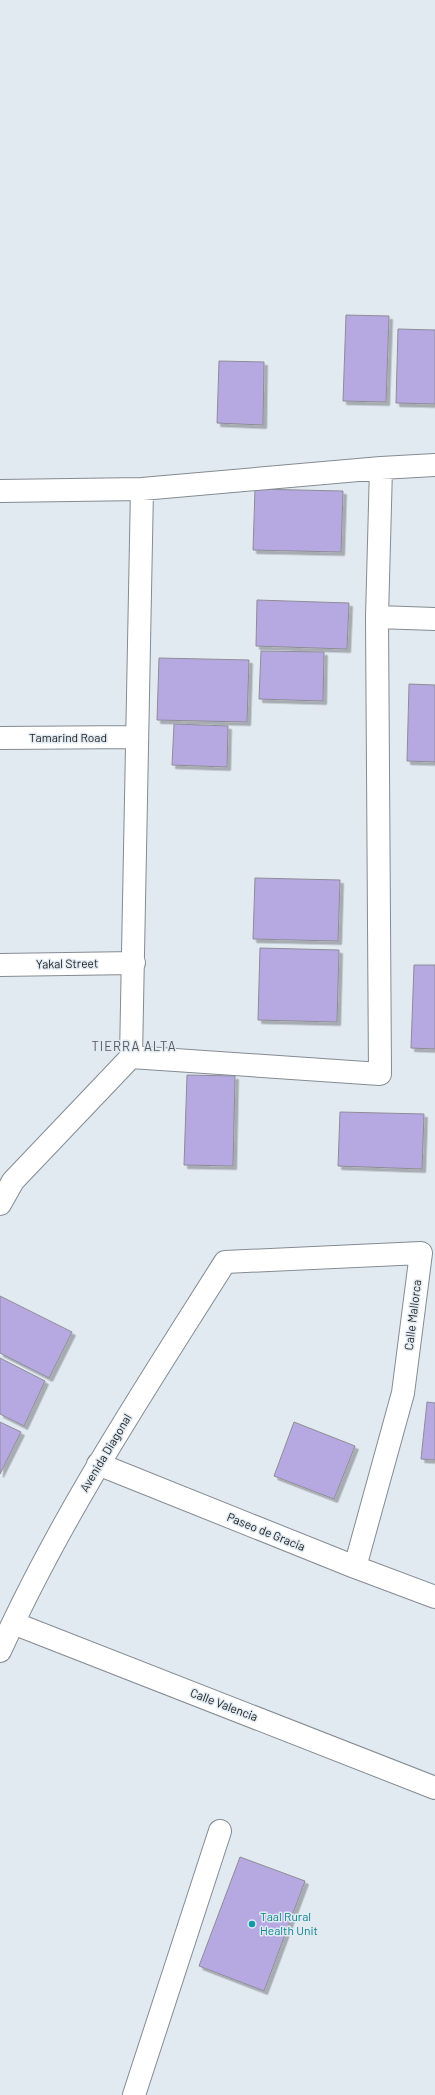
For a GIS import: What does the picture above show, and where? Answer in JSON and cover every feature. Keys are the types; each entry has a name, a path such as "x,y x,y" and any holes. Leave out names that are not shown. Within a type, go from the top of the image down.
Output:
{"street":[{"path":"0,491 142,489 381,468 435,465"},
{"path":"131,1057 380,1074 377,617 381,468"},
{"path":"0,1204 6,1181 131,1057 142,489"},
{"path":"377,617 435,619"},
{"name":"Tamarind Road","path":"0,738 136,737"},
{"name":"Yakal Street","path":"0,965 134,963"},
{"name":"Calle Mallorca","path":"225,1262 421,1253 403,1393 355,1567"},
{"name":"Avenida Diagonal","path":"0,1651 13,1623 98,1464 225,1262"},
{"name":"Paseo de Gracia","path":"98,1464 355,1567 435,1597"},
{"name":"Calle Valencia","path":"13,1623 435,1788"},
{"path":"134,2095 220,1830"}],"building":[{"path":"346,315 389,316 386,402 343,401"},
{"path":"398,329 435,330 435,404 396,403"},
{"path":"219,361 264,362 263,425 217,423"},
{"path":"255,489 343,491 341,552 253,550"},
{"path":"257,600 349,603 347,649 256,646"},
{"path":"261,651 324,652 323,701 259,699"},
{"path":"159,658 249,660 247,722 157,720"},
{"path":"409,684 435,685 435,762 407,761"},
{"path":"174,724 228,726 227,767 172,765"},
{"path":"255,878 340,880 338,941 253,939"},
{"path":"260,948 339,950 337,1022 258,1020"},
{"path":"414,965 435,965 435,1049 411,1048"},
{"path":"187,1075 235,1076 233,1166 184,1165"},
{"path":"340,1112 424,1114 422,1169 338,1166"},
{"path":"0,1296 72,1332 49,1378 0,1353"},
{"path":"0,1358 45,1381 24,1426 0,1414"},
{"path":"427,1402 435,1403 435,1460 421,1459"},
{"path":"0,1422 21,1432 0,1474"},
{"path":"294,1422 355,1446 334,1499 274,1476"},
{"name":"Taal Rural Health Unit","path":"240,1857 305,1881 264,1991 199,1966"}],"place":[{"name":"Taal Rural Health Unit","path":"252,1924"}],"district":[{"name":"TIERRA ALTA","path":"134,1046"}]}
